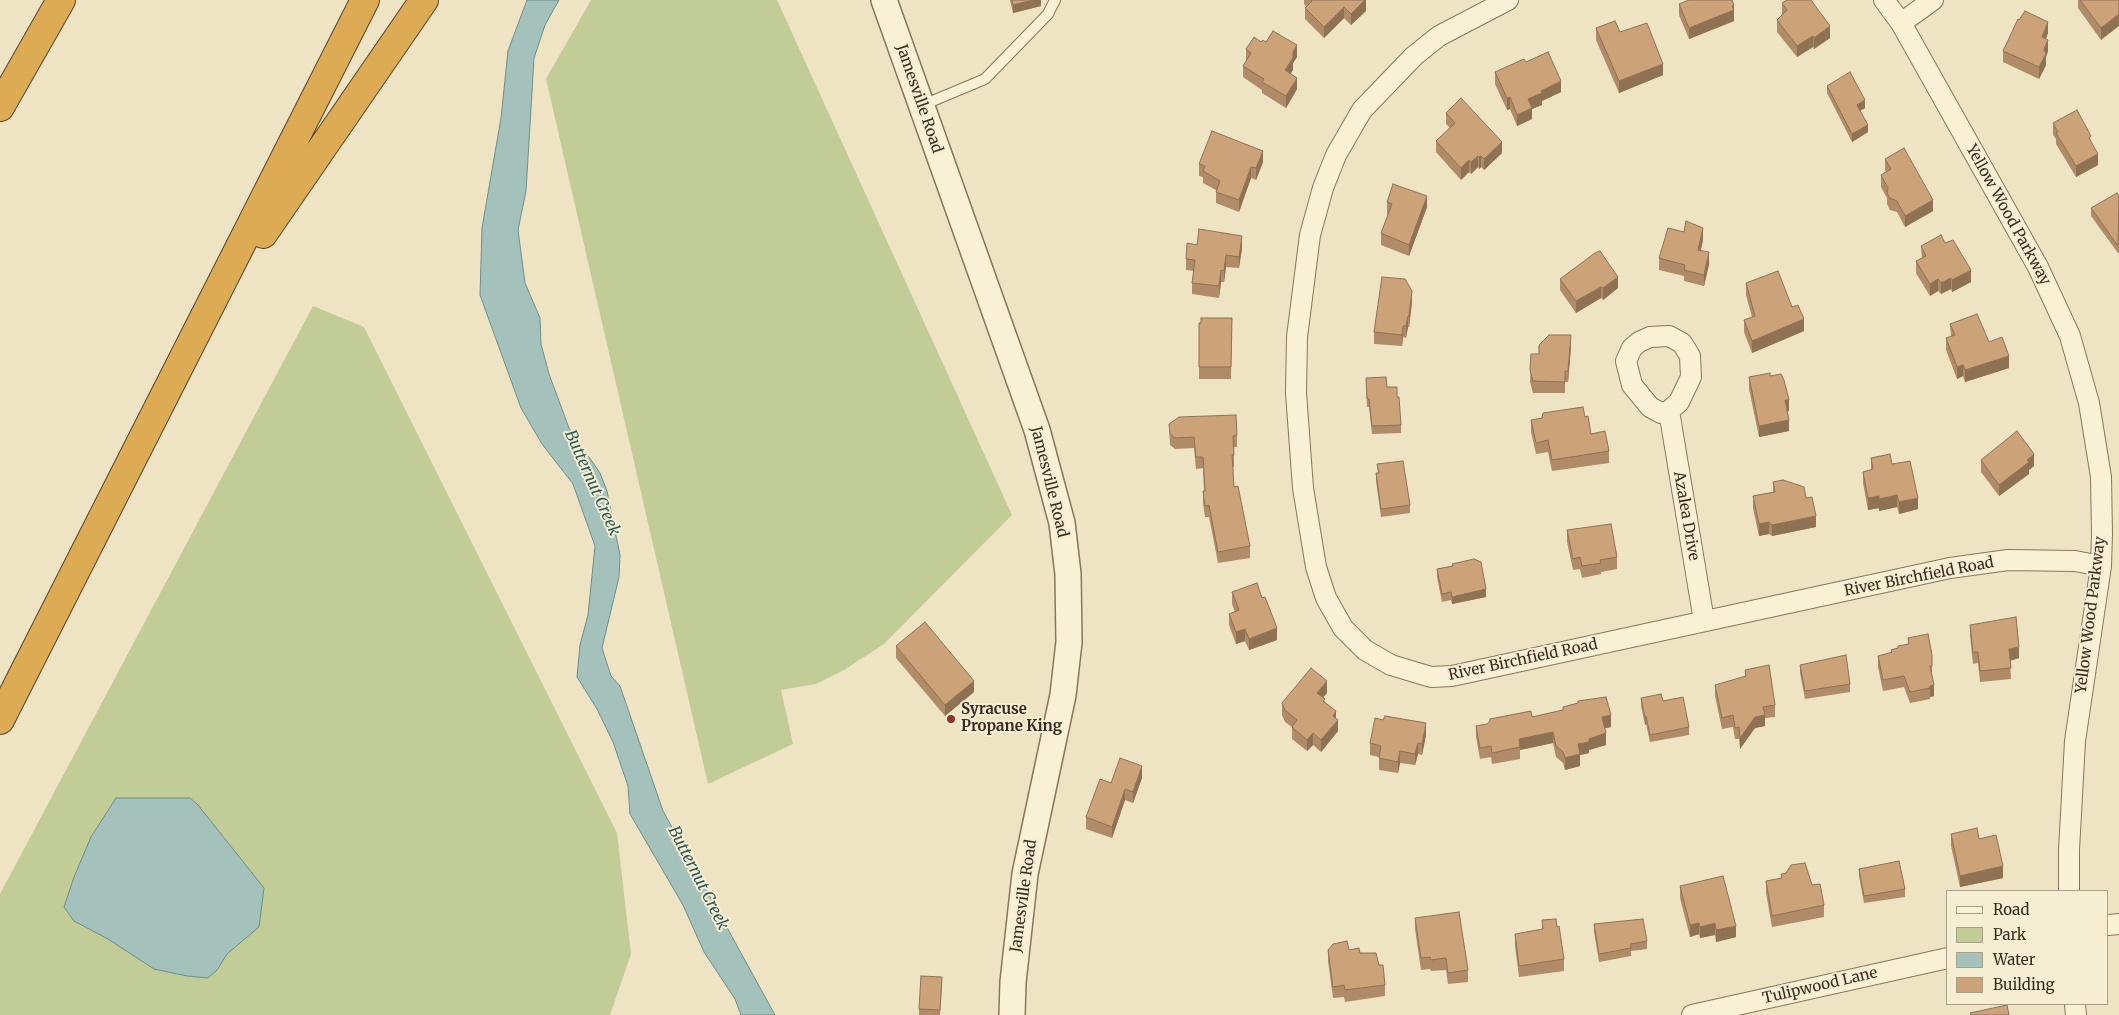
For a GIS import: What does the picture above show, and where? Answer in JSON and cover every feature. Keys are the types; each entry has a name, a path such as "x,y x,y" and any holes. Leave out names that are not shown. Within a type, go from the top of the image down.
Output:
{"highway":[{"path":"0,107 61,0"},
{"path":"0,720 365,0"},
{"path":"214,298 228,284 247,259 424,0"}],"street":[{"name":"Jamesville Road","path":"884,0 1037,430 1062,523 1068,574 1069,642 1063,695 1025,874 1012,982 1012,1015"},
{"name":"River Birchfield Road","path":"1508,0 1439,36 1414,56 1362,110 1336,155 1323,188 1310,235 1297,337 1296,393 1303,488 1316,567 1326,598 1343,628 1365,650 1391,665 1431,677 1452,676 1950,568 2008,560 2075,561 2101,566"},
{"name":"Yellow Wood Parkway","path":"1884,0 1900,23 2038,266 2070,336 2089,403 2100,476 2101,566 2074,741 2069,890"},
{"path":"1900,23 1933,0"},
{"name":"Azalea Drive","path":"1669,411 1704,621"},
{"name":"Tulipwood Lane","path":"1692,1015 1946,958"}],"lane":[{"path":"922,106 985,79 1048,14 1055,0"}],"green space":[{"path":"591,0 777,0 1012,515 884,644 844,670 816,684 781,690 793,744 708,784 546,79"},
{"path":"313,306 364,327 617,833 631,954 610,1015 0,1015 0,894"}],"water":[{"name":"Butternut Creek","path":"527,0 559,0 545,25 534,58 526,191 518,230 525,283 540,318 541,344 549,374 569,428 600,473 607,491 620,555 619,577 602,648 611,676 620,686 663,811 775,1015 741,1015 735,999 704,952 683,905 630,814 628,786 613,742 597,709 577,677 580,645 588,615 595,546 573,484 542,444 521,408 480,295 482,228 501,118 508,51"},
{"path":"116,798 190,798 198,805 264,888 259,927 227,954 217,970 208,978 154,969 108,939 74,921 64,907 91,837"}],"building":[{"path":"1012,0 1034,0 1013,5"},
{"path":"1311,0 1365,0 1351,14 1344,7 1324,27 1305,8"},
{"path":"1689,0 1732,0 1734,10 1689,28 1679,4"},
{"path":"1787,0 1811,0 1830,26 1814,38 1813,36 1797,46 1777,20 1787,10 1782,3"},
{"path":"2080,0 2119,0 2119,14 2101,28"},
{"path":"2025,11 2048,22 2042,37 2048,40 2044,49 2046,54 2039,67 2003,51 2018,19"},
{"path":"1615,21 1620,32 1647,23 1663,64 1619,81 1596,28"},
{"path":"1273,31 1297,45 1293,52 1293,58 1285,70 1297,78 1286,96 1262,82 1264,79 1243,66 1251,53 1246,49 1254,37 1261,42 1263,40 1266,42"},
{"path":"1548,52 1561,81 1528,99 1532,108 1517,115 1510,97 1507,98 1495,72 1524,59 1526,62"},
{"path":"1850,72 1865,100 1857,105 1868,125 1852,134 1827,86"},
{"path":"1461,98 1502,142 1484,159 1478,156 1471,162 1469,160 1461,168 1436,141 1455,123 1446,113"},
{"path":"2077,110 2098,154 2076,166 2056,133 2058,132 2053,123"},
{"path":"1212,131 1263,151 1256,168 1251,167 1239,200 1216,192 1220,181 1203,171 1205,166 1199,164"},
{"path":"1904,148 1933,200 1905,216 1897,201 1890,198 1887,193 1888,188 1881,175 1891,169 1885,159"},
{"path":"1393,184 1427,196 1409,245 1381,233 1392,204 1387,202"},
{"path":"2117,193 2119,196 2118,246 2091,208"},
{"path":"1686,221 1703,228 1698,250 1709,252 1704,275 1684,270 1685,265 1659,258 1668,228 1684,232"},
{"path":"1199,229 1242,236 1239,257 1226,255 1224,271 1221,270 1219,286 1192,283 1195,260 1186,259 1187,243 1197,245"},
{"path":"1941,235 1945,243 1953,240 1971,270 1952,280 1951,278 1941,283 1938,279 1930,284 1916,261 1926,256 1921,246"},
{"path":"1600,251 1618,277 1603,288 1601,287 1576,301 1560,279"},
{"path":"1778,271 1792,307 1798,305 1804,319 1752,341 1744,320 1755,316 1746,283"},
{"path":"1382,277 1405,279 1412,291 1409,316 1406,326 1403,326 1402,335 1374,332"},
{"path":"1977,314 1989,342 2002,337 2009,356 1965,370 1963,365 1957,367 1946,338 1955,335 1950,324"},
{"path":"1201,318 1232,318 1231,367 1199,367 1199,323 1201,323"},
{"path":"1549,335 1571,335 1568,371 1565,371 1565,382 1533,381 1530,370 1531,354 1539,354 1539,345"},
{"path":"1770,373 1770,376 1781,374 1784,380 1789,400 1785,400 1789,420 1759,426 1749,377"},
{"path":"1386,377 1387,387 1397,387 1401,425 1372,426 1369,399 1367,399 1366,378"},
{"path":"1583,407 1585,417 1588,416 1591,434 1605,431 1609,451 1552,460 1548,440 1536,443 1531,420 1542,418 1543,413"},
{"path":"1236,415 1237,435 1233,436 1234,455 1232,455 1234,487 1238,486 1250,546 1218,552 1209,505 1205,506 1203,457 1196,457 1194,437 1175,438 1170,434 1169,424 1179,417"},
{"path":"2017,431 2034,454 2027,460 2029,462 1999,485 1981,460"},
{"path":"1890,454 1892,464 1910,461 1918,498 1899,502 1897,495 1879,499 1879,496 1868,498 1863,472 1873,469 1871,458"},
{"path":"1403,461 1410,505 1381,509 1376,473 1379,473 1377,464"},
{"path":"1783,480 1804,487 1806,498 1812,497 1816,516 1772,525 1769,522 1759,524 1753,496 1775,492 1773,482"},
{"path":"1611,524 1617,557 1600,560 1601,563 1582,566 1580,557 1573,559 1567,530"},
{"path":"1474,559 1481,562 1486,589 1452,597 1451,592 1442,594 1437,569"},
{"path":"1257,583 1262,598 1265,597 1277,628 1249,639 1245,629 1236,632 1229,614 1239,610 1232,592"},
{"path":"2016,617 2019,647 2009,649 2011,668 1980,671 1978,652 1973,652 1970,625"},
{"path":"925,622 974,681 945,705 896,646"},
{"path":"1928,634 1932,655 1932,666 1930,666 1934,685 1930,686 1930,688 1910,692 1904,676 1883,680 1878,656 1892,652 1891,650 1898,648 1898,646 1909,644 1908,638"},
{"path":"1846,655 1850,684 1805,691 1800,665"},
{"path":"1769,665 1775,705 1763,707 1765,715 1755,717 1740,738 1739,727 1735,728 1733,715 1722,718 1715,685 1746,676 1745,670"},
{"path":"1311,668 1327,681 1317,693 1325,699 1323,701 1336,711 1333,716 1338,720 1321,740 1313,733 1307,740 1292,727 1297,720 1285,710 1282,703"},
{"path":"1661,694 1663,701 1683,697 1689,727 1650,735 1641,698"},
{"path":"1606,697 1611,715 1602,717 1606,733 1589,739 1589,742 1578,744 1580,754 1565,758 1563,752 1556,746 1553,732 1519,739 1520,747 1492,753 1491,746 1480,748 1476,726 1487,724 1490,719 1531,711 1532,717 1563,710 1563,707 1578,703 1578,701"},
{"path":"1385,716 1426,723 1422,744 1418,743 1415,754 1400,751 1398,762 1379,758 1381,746 1370,743 1375,718 1383,720"},
{"path":"1120,758 1142,766 1133,792 1125,789 1112,827 1086,817 1100,779 1111,783"},
{"path":"1977,828 1979,839 1996,835 2003,866 1960,876 1951,834"},
{"path":"1899,861 1905,889 1864,896 1859,869"},
{"path":"1805,863 1812,885 1820,884 1824,905 1772,916 1766,881 1782,878 1781,874 1786,873 1791,865"},
{"path":"1723,876 1736,926 1716,930 1715,923 1700,927 1699,923 1690,925 1680,886"},
{"path":"1459,912 1468,970 1448,973 1446,958 1431,960 1430,957 1421,958 1415,918"},
{"path":"1556,919 1557,927 1559,926 1564,959 1519,966 1515,934 1543,929 1542,920"},
{"path":"1643,919 1647,941 1631,944 1631,948 1599,954 1594,924"},
{"path":"1347,941 1349,950 1359,948 1360,953 1376,953 1379,965 1383,965 1385,985 1345,990 1344,985 1333,987 1328,950 1333,944"},
{"path":"921,976 942,977 940,1010 919,1009"},
{"path":"2007,1005 2009,1015 1971,1015 1970,1013"}],"place":[{"name":"Syracuse Propane King","path":"951,719"}]}
